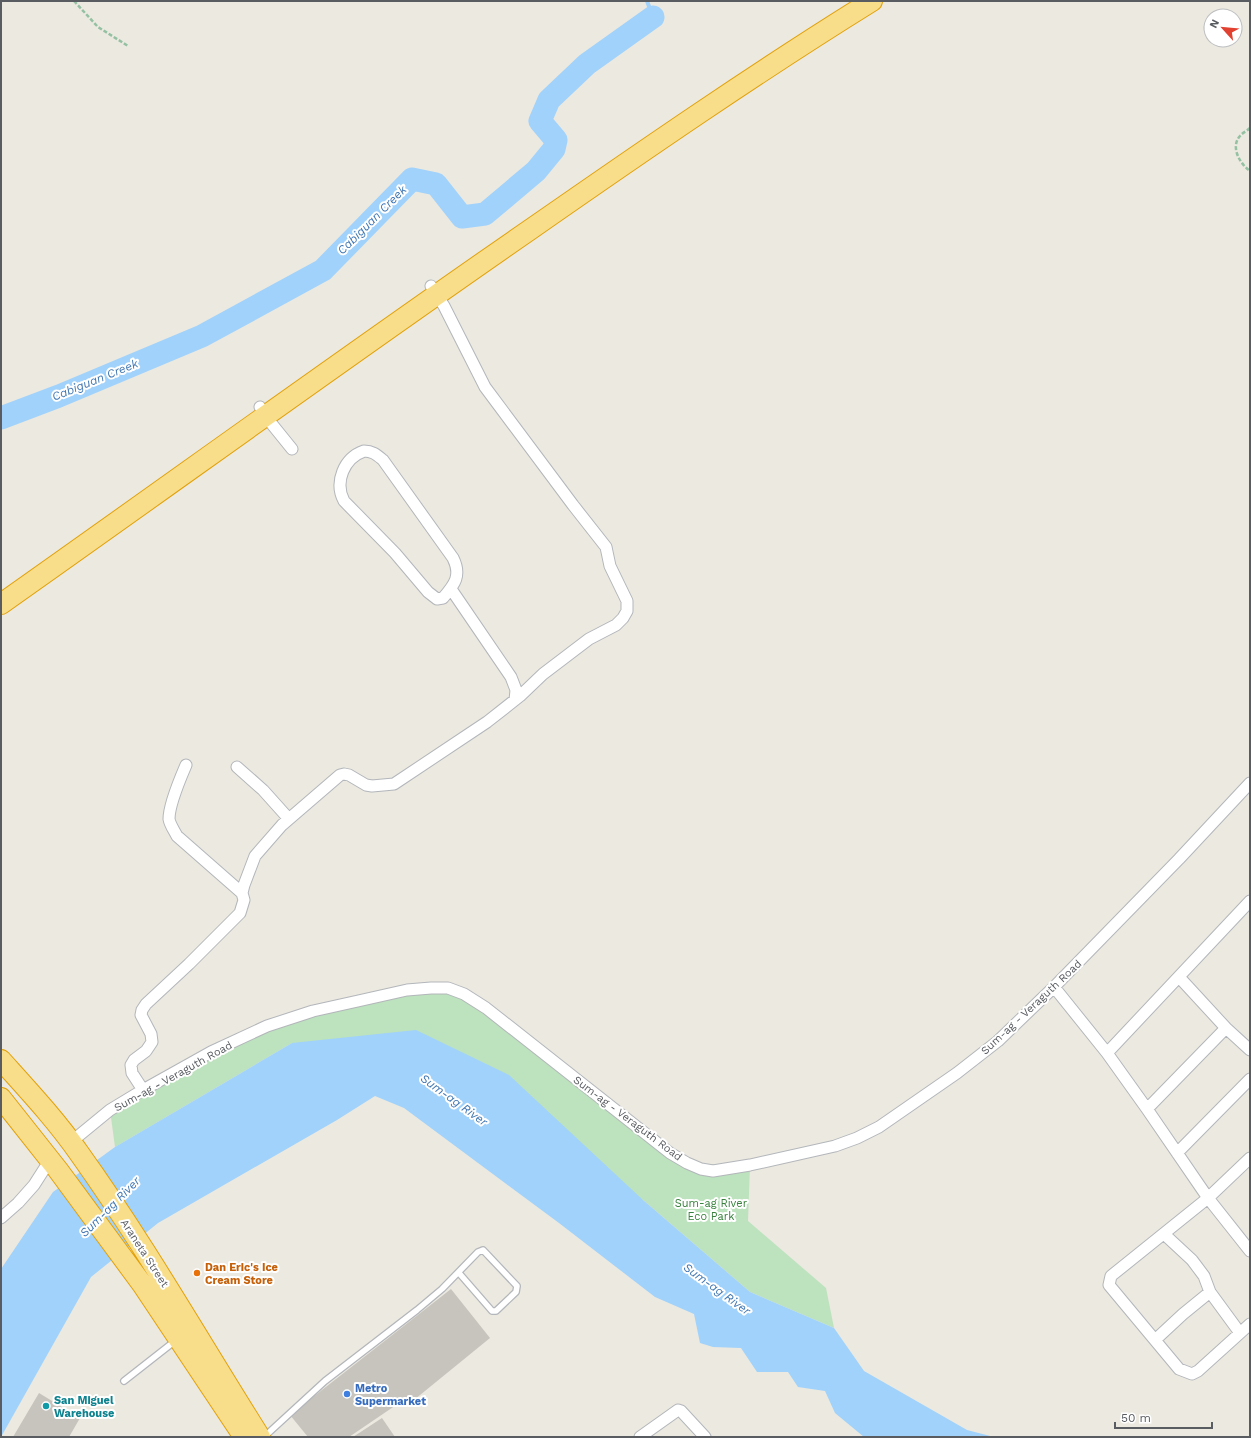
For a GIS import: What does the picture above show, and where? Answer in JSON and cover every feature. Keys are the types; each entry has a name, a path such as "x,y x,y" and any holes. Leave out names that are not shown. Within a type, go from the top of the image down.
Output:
{"highway":[{"path":"1,590 263,411 434,290 624,152 808,29 854,1"},
{"path":"434,290 814,37 872,1"},
{"path":"1,604 263,411"},
{"name":"Araneta Street","path":"1,1060 75,1147 159,1273 260,1437"},
{"name":"Araneta Street","path":"4,1109 54,1165 142,1284 244,1437"}],"street":[{"path":"143,1090 132,1073 132,1065 134,1060 146,1051 152,1042 152,1034 141,1015 142,1010 146,1004 240,913 244,900 242,893 244,885 255,856 282,825 340,775 349,775 366,785 372,786 394,784 487,722 515,700 543,674 589,639 616,625 623,618 626,611 627,601 610,566 606,548 485,387 434,290"},
{"path":"263,411 271,424 292,449"},
{"path":"370,451 383,460 453,558 457,567 456,579 451,589 443,598 432,596 395,553 344,501 340,491 340,479 348,463 358,453 370,451"},
{"path":"451,589 511,677 516,690 515,700"},
{"path":"186,765 172,801 169,818 171,825 177,836 242,893"},
{"path":"237,767 263,790 289,819"},
{"name":"Sum-ag - Veraguth Road","path":"75,1147 110,1110 211,1052 267,1026 313,1011 358,1000 407,990 431,988 448,988 464,994 486,1008 670,1152 694,1166 713,1171 750,1165 834,1146 857,1138 879,1127 957,1073 998,1041 1054,987 1179,859 1250,783"},
{"path":"1107,1054 1250,902"},
{"path":"1179,977 1226,1028 1250,1050"},
{"path":"1054,987 1147,1108 1208,1198 1249,1247"},
{"path":"1147,1108 1226,1028"},
{"path":"1177,1153 1250,1079"},
{"path":"1250,1158 1208,1198 1111,1276 1109,1285 1179,1370 1192,1374 1198,1371 1250,1324"},
{"path":"1,1218 18,1203 54,1165"},
{"path":"1164,1234 1196,1265 1204,1276 1210,1292 1240,1333"},
{"path":"1155,1340 1210,1292"},
{"path":"640,1437 678,1410 705,1437"}],"lane":[{"path":"264,1437 325,1381 442,1289 478,1252 482,1250 517,1286 516,1292 496,1311 492,1311 459,1273"},
{"path":"124,1381 179,1339"}],"path":[{"path":"74,1 98,27 128,46"},
{"path":"1250,128 1240,136 1235,143 1239,159 1250,171"}],"green space":[{"name":"Sum-ag River Eco Park","path":"448,988 550,1059 701,1169 750,1165 748,1221 826,1288 834,1328 750,1292 643,1200 292,1043 115,1147 110,1110 211,1052 313,1011"}],"water":[{"name":"Sum-ag River","path":"416,1030 509,1075 643,1200 750,1292 834,1328 864,1371 967,1430 994,1437 864,1437 835,1413 825,1391 798,1387 788,1372 757,1372 741,1348 713,1347 700,1343 694,1314 655,1297 559,1223 404,1108 375,1096 337,1120 158,1223 91,1277 1,1437 1,1269 53,1192 115,1147 292,1043"}],"building":[{"path":"451,1289 490,1338 409,1404 405,1399 349,1437 308,1437 290,1415"},
{"name":"San Miguel Warehouse","path":"39,1393 80,1418 69,1437 13,1437"},
{"path":"382,1418 395,1437 353,1437"}],"waterway":[{"name":"Cabiguan Creek","path":"647,1 653,17"},
{"name":"Cabiguan Creek","path":"1,418 59,396 202,336 323,270 412,179 436,184 462,217 485,214 536,171 554,149 556,140 540,121 549,100 587,64 653,17"}],"place":[{"name":"Dan Eric's Ice Cream Store","path":"197,1273"},
{"name":"Metro Supermarket","path":"347,1394"},
{"name":"San Miguel Warehouse","path":"46,1406"}]}
